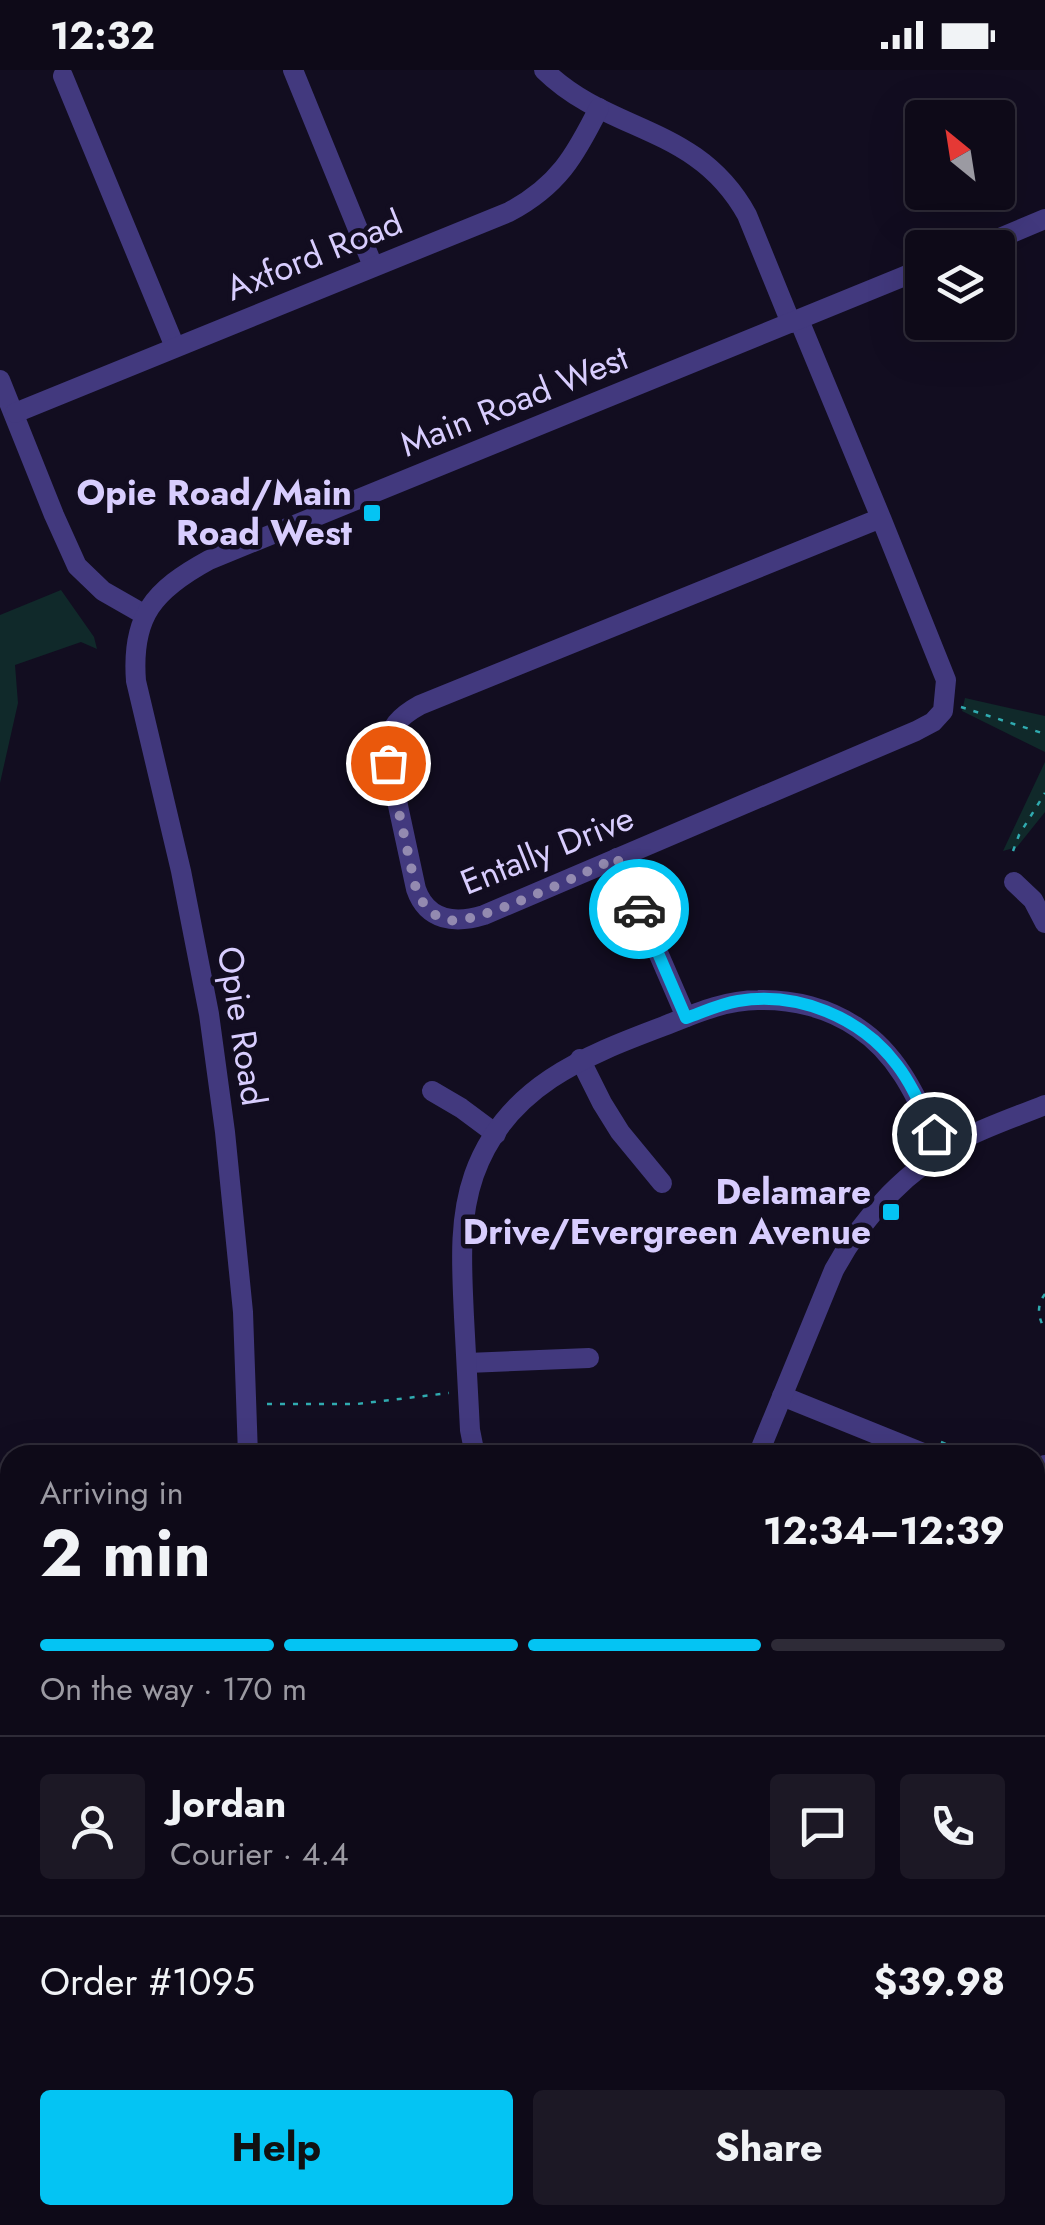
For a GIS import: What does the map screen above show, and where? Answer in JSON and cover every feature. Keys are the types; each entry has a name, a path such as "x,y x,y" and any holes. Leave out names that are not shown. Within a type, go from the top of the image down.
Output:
{"street":[{"path":"292,70 372,266"},
{"name":"Entally Drive","path":"544,70 566,90 693,154 725,182 747,215 881,518 946,680 945,699 938,718 916,731 484,916 456,921 440,918 423,904 416,889 386,750 391,729 402,716 881,518"},
{"path":"63,76 175,347"},
{"name":"Axford Road","path":"14,413 528,202 574,157 599,108"},
{"path":"1015,232 1045,219"},
{"name":"Main Road West","path":"146,615 175,579 209,560 905,277"},
{"path":"0,380 78,566 104,591 146,615"},
{"name":"Opie Road","path":"146,615 135,649 136,682 181,871 208,1014 243,1312 248,1445"},
{"path":"617,858 686,1018"},
{"path":"1014,882 1033,900 1045,923"},
{"path":"473,1445 462,1236 475,1172 515,1108 535,1089 580,1059 736,1002 756,1000 822,1009 860,1029 884,1049 910,1084 942,1152"},
{"path":"580,1059 620,1132 662,1183"},
{"path":"432,1091 496,1134"},
{"path":"762,1445 822,1295 847,1245 916,1170 968,1137 1045,1105"},
{"path":"466,1363 589,1358"},
{"path":"782,1396 903,1445"}],"path":[{"path":"960,707 1045,734"},
{"path":"1013,851 1045,792"},
{"path":"1045,1294 1038,1312 1045,1330"},
{"path":"248,1404 357,1404 450,1393"}],"green space":[{"path":"61,590 94,637 97,649 81,642 15,665 18,703 0,783 0,615"},
{"path":"965,698 1045,716 1045,752 962,711"},
{"path":"1045,762 1045,812 1017,847 1003,851"}],"way so far":[{"path":"388,763 416,889 423,904 440,918 456,921 484,916 617,858 639,909"}],"place":[{"name":"Opie Road/Main Road West","path":"372,513"},
{"name":"Delamare Drive/Evergreen Avenue","path":"891,1212"}],"route":[{"path":"639,909 686,1018 736,1002 756,1000 822,1009 860,1029 884,1049 910,1084 934,1134"}]}
